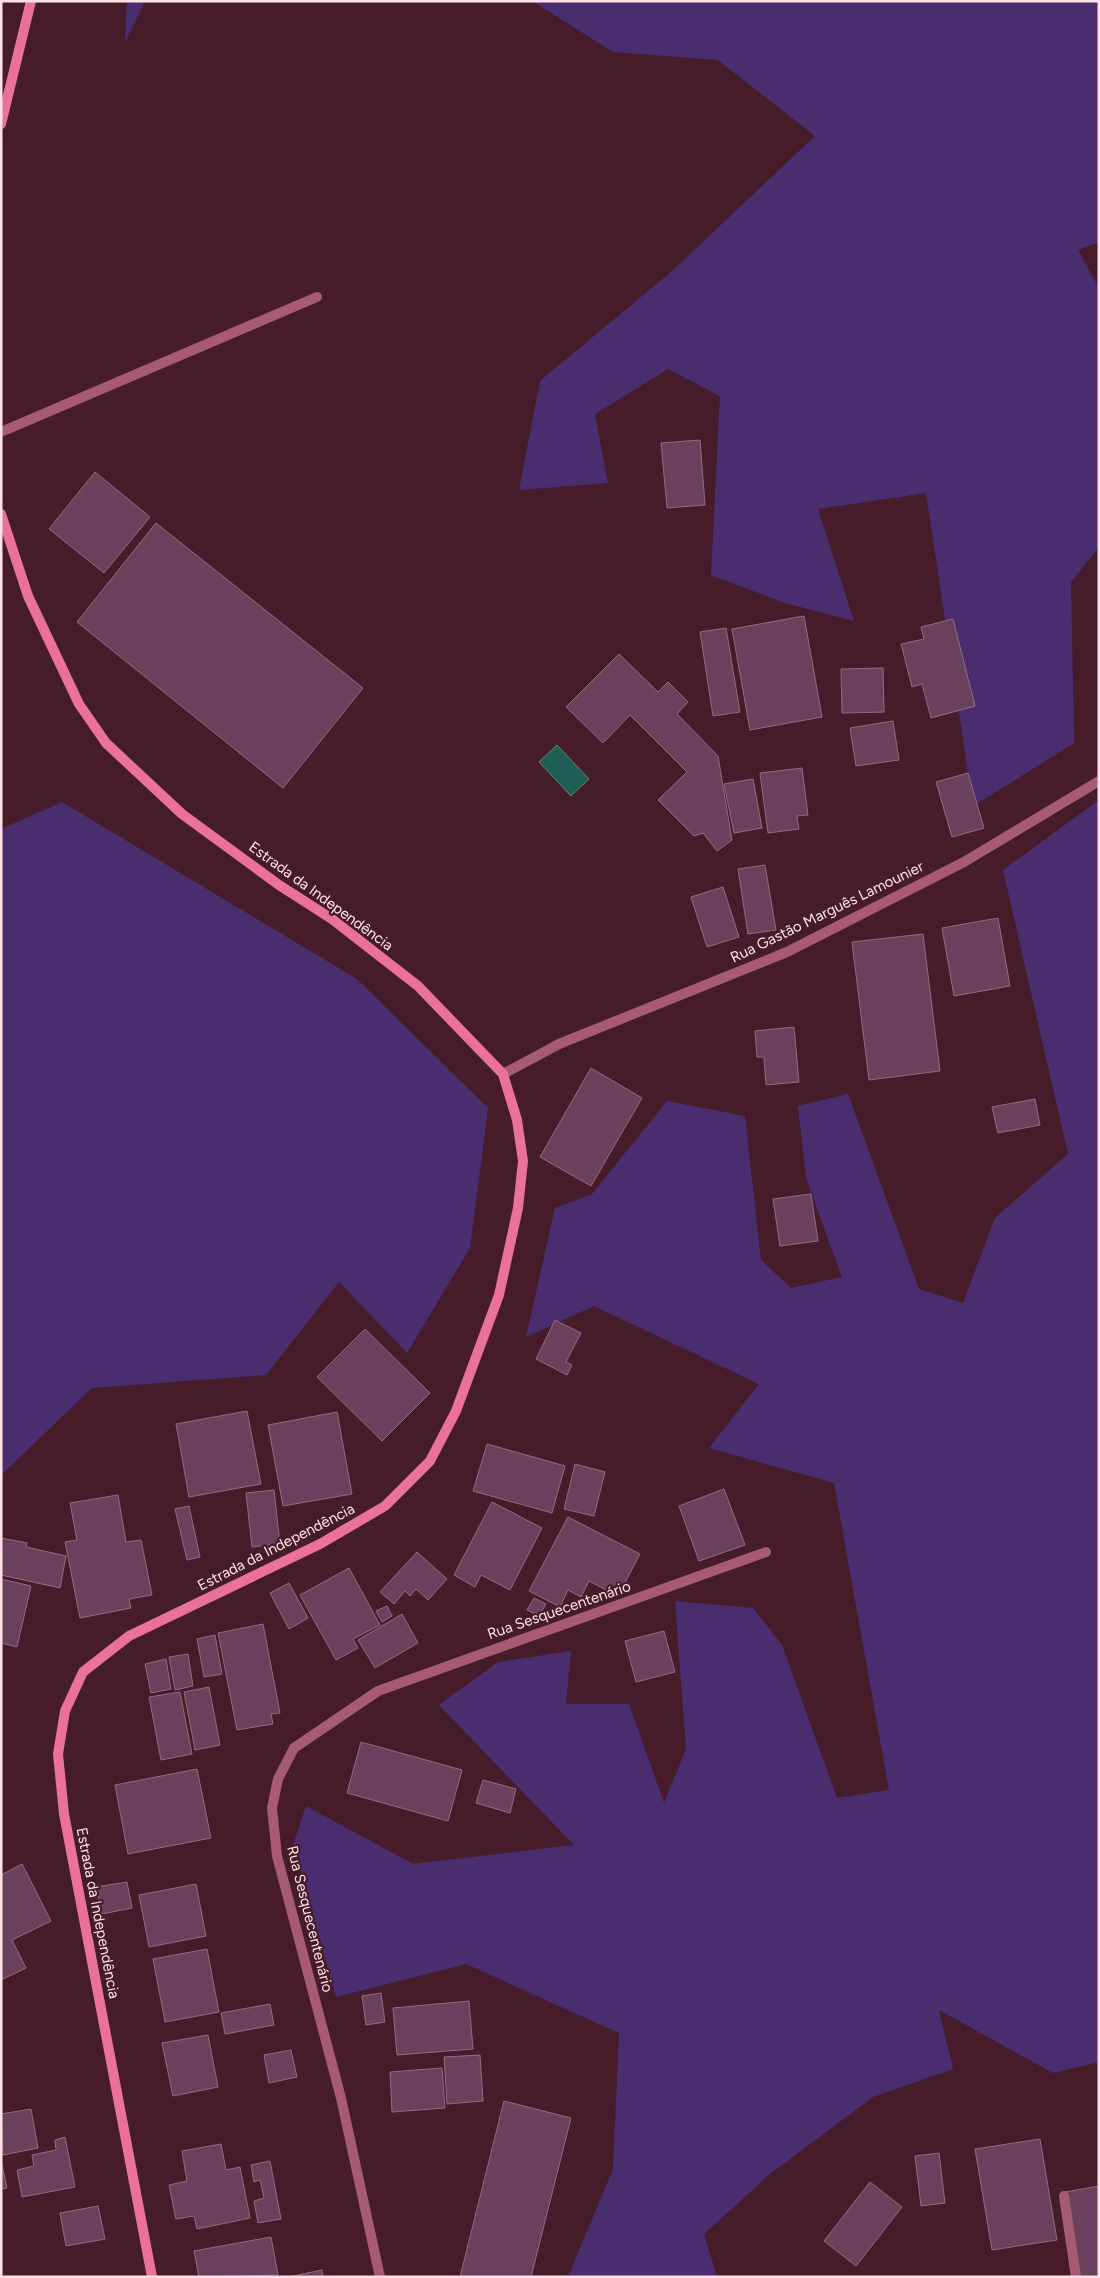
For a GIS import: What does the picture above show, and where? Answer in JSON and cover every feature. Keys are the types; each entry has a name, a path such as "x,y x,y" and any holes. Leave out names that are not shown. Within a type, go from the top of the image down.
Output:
{"street":[{"path":"1,124 31,1"},
{"path":"1,432 317,297"},
{"name":"Estrada da Independência","path":"1,514 28,596 78,704 106,743 182,814 279,885 332,919 418,986 503,1074 518,1120 523,1161 518,1208 499,1295 479,1354 456,1411 430,1461 385,1506 320,1544 129,1636 83,1672 65,1711 58,1754 64,1814 152,2277"},
{"name":"Rua Gastão Marguês Lamounier","path":"503,1074 559,1044 787,952 964,862 1099,781"},
{"name":"Rua Sesquecentenário","path":"380,2277 341,2098 277,1856 272,1808 278,1779 294,1748 378,1691 766,1552"},
{"path":"1064,2196 1076,2277"}],"shaded area":[{"path":"127,1 145,1 125,43"},
{"path":"532,1 1099,1 1099,242 1078,250 1099,288 1099,547 1071,582 1074,743 973,806 926,493 818,509 854,621 785,603 711,575 720,396 668,369 595,414 608,483 519,490 540,381 671,272 815,136 718,60 613,52"},
{"path":"557,745 589,779 571,796 539,762"},
{"path":"1099,800 1099,2062 1053,2073 939,2010 953,2069 873,2097 770,2174 704,2234 717,2277 568,2277 613,2169 619,2033 466,1964 336,1997 293,1845 306,1806 413,1864 574,1845 439,1705 498,1662 571,1651 566,1704 629,1704 664,1803 686,1749 675,1601 753,1608 782,1645 837,1798 889,1790 834,1483 709,1448 759,1384 594,1306 526,1337 555,1208 592,1194 667,1101 745,1116 761,1260 791,1288 842,1277 806,1178 798,1106 848,1094 919,1289 963,1303 995,1218 1068,1154 1003,870"},
{"path":"62,802 357,979 488,1108 470,1248 407,1353 339,1282 266,1375 92,1388 1,1475 1,829"}],"building":[{"path":"700,440 705,505 667,508 661,443"},
{"path":"95,472 150,517 104,573 49,529"},
{"path":"156,523 363,688 283,788 77,622"},
{"path":"804,616 822,717 750,730 732,629"},
{"path":"953,619 975,706 931,718 922,684 912,687 901,644 924,639 921,627"},
{"path":"726,628 740,712 713,716 700,632"},
{"path":"619,654 658,692 668,682 688,702 677,714 718,756 732,840 717,851 703,833 694,836 658,800 687,772 630,715 603,743 566,707"},
{"path":"883,668 884,712 842,713 841,669"},
{"path":"893,721 899,760 856,766 850,728"},
{"path":"802,768 808,815 797,816 799,829 768,833 760,773"},
{"path":"968,773 984,828 952,837 936,782"},
{"path":"753,779 762,828 734,833 724,784"},
{"path":"765,865 776,930 748,934 738,869"},
{"path":"723,887 739,937 707,947 691,897"},
{"path":"998,918 1010,986 954,996 942,928"},
{"path":"923,934 940,1071 869,1080 852,942"},
{"path":"794,1027 799,1082 766,1085 764,1057 757,1057 755,1031"},
{"path":"591,1068 642,1098 591,1186 540,1157"},
{"path":"1035,1099 1040,1125 998,1133 992,1107"},
{"path":"811,1194 818,1241 780,1246 773,1199"},
{"path":"555,1320 581,1333 566,1362 572,1365 567,1375 536,1359"},
{"path":"365,1329 430,1393 382,1441 317,1377"},
{"path":"247,1411 261,1484 189,1497 176,1424"},
{"path":"337,1412 352,1494 283,1506 268,1425"},
{"path":"487,1444 565,1466 552,1513 473,1491"},
{"path":"575,1464 605,1472 594,1516 564,1509"},
{"path":"724,1489 745,1545 699,1561 679,1506"},
{"path":"274,1490 280,1544 252,1547 246,1493"},
{"path":"118,1495 126,1542 141,1540 152,1595 129,1599 131,1608 80,1618 65,1542 77,1540 70,1503"},
{"path":"492,1502 542,1528 510,1590 481,1575 475,1587 454,1575"},
{"path":"189,1506 200,1557 187,1560 175,1509"},
{"path":"568,1517 640,1554 618,1596 589,1581 581,1597 568,1590 560,1607 529,1591"},
{"path":"1,1538 27,1543 26,1547 66,1556 60,1588 1,1575"},
{"path":"417,1552 447,1579 428,1600 416,1589 410,1596 405,1591 394,1604 380,1592"},
{"path":"349,1568 380,1625 353,1639 358,1648 336,1660 300,1595"},
{"path":"1,1579 31,1586 17,1647 1,1643"},
{"path":"289,1583 308,1618 289,1629 270,1593"},
{"path":"534,1598 546,1604 539,1616 527,1610"},
{"path":"387,1606 392,1616 382,1622 376,1611"},
{"path":"402,1614 418,1643 375,1668 358,1640"},
{"path":"263,1624 280,1713 271,1714 273,1724 237,1730 218,1633"},
{"path":"664,1631 675,1672 636,1682 625,1641"},
{"path":"215,1635 222,1674 204,1677 197,1639"},
{"path":"188,1654 193,1686 175,1690 169,1657"},
{"path":"166,1659 171,1689 151,1693 145,1664"},
{"path":"209,1687 220,1745 195,1750 184,1692"},
{"path":"180,1692 192,1754 161,1760 149,1697"},
{"path":"361,1742 462,1770 448,1821 347,1793"},
{"path":"197,1769 211,1838 128,1854 115,1785"},
{"path":"483,1780 516,1789 510,1813 476,1803"},
{"path":"22,1864 51,1921 12,1940 26,1968 1,1980 1,1875"},
{"path":"127,1882 132,1908 102,1914 96,1887"},
{"path":"196,1884 206,1936 149,1947 139,1895"},
{"path":"207,1949 219,2012 165,2022 153,1959"},
{"path":"381,1993 385,2022 366,2025 362,1996"},
{"path":"469,2001 473,2049 397,2055 393,2008"},
{"path":"270,2004 274,2025 225,2034 221,2013"},
{"path":"208,2035 218,2087 173,2096 162,2043"},
{"path":"291,2050 297,2077 269,2083 264,2055"},
{"path":"480,2055 483,2101 447,2104 444,2057"},
{"path":"442,2068 445,2108 392,2112 390,2072"},
{"path":"504,2101 571,2118 531,2277 460,2277"},
{"path":"31,2109 38,2148 3,2155 1,2114"},
{"path":"65,2137 75,2187 22,2197 17,2170 34,2166 32,2155 56,2150 55,2140"},
{"path":"1040,2139 1057,2240 992,2250 975,2149"},
{"path":"221,2144 226,2170 240,2167 250,2218 197,2229 194,2216 176,2219 169,2185 187,2181 182,2151"},
{"path":"939,2153 945,2203 921,2206 915,2156"},
{"path":"1,2160 7,2188 1,2189"},
{"path":"270,2161 281,2219 258,2223 254,2201 264,2198 260,2180 254,2182 251,2165"},
{"path":"870,2182 902,2207 856,2266 824,2241"},
{"path":"1099,2186 1099,2277 1079,2277 1065,2192"},
{"path":"98,2206 105,2239 66,2246 60,2213"},
{"path":"271,2237 278,2275 199,2277 194,2251"},
{"path":"322,2270 323,2277 288,2277"}]}
